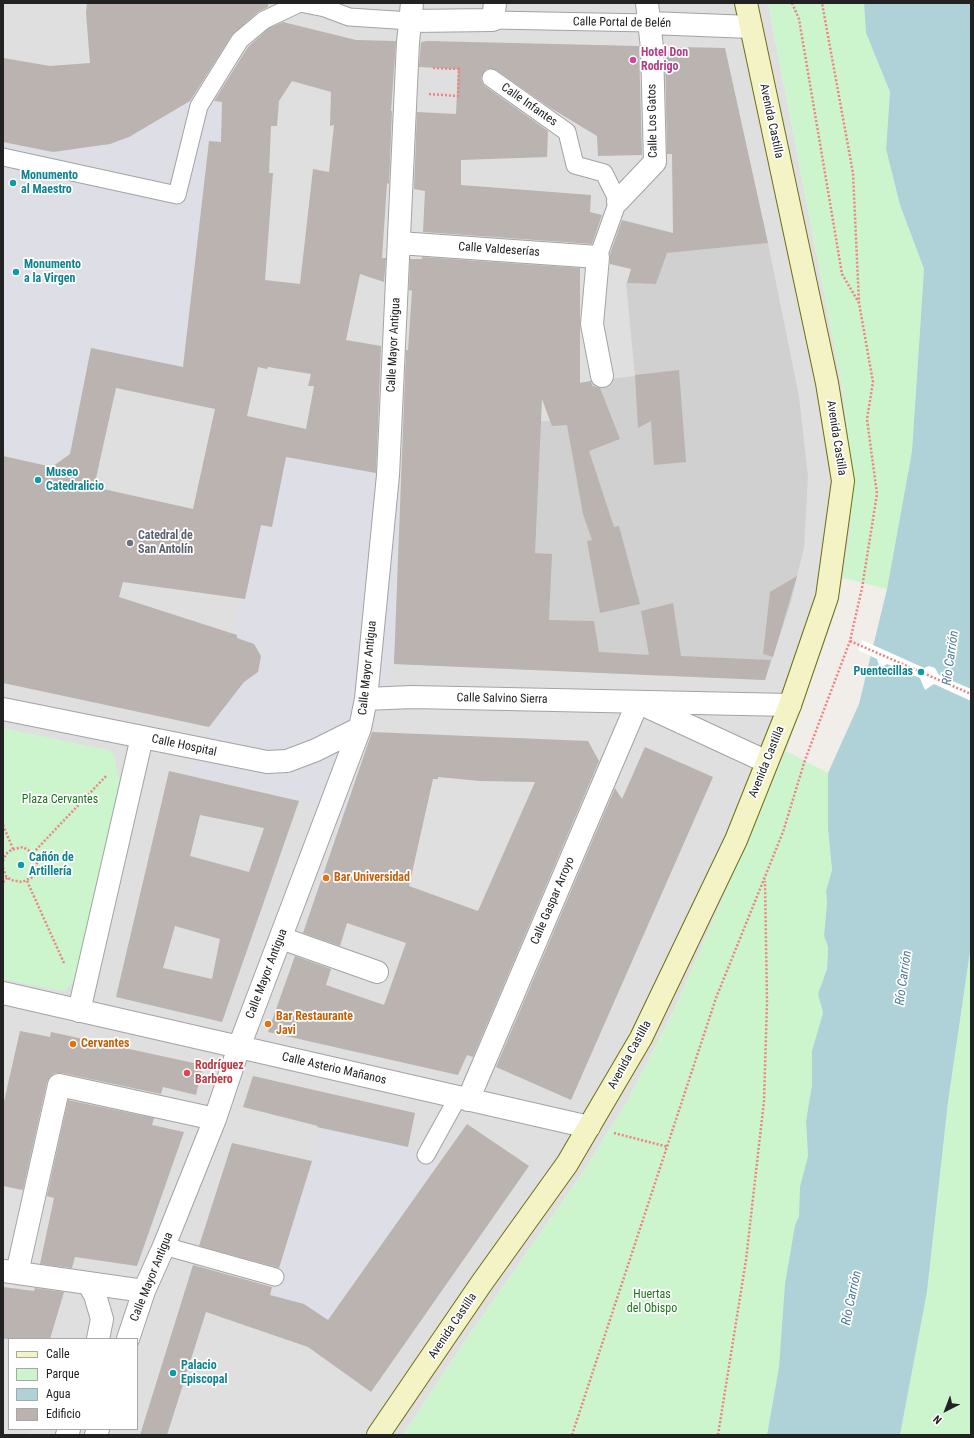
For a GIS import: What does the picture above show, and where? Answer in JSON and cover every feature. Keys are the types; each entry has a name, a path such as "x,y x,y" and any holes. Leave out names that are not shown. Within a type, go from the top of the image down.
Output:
{"main road":[{"name":"Avenida Castilla","path":"378,1435 481,1284 567,1164 645,1031 736,840 790,705 827,597 842,481 827,383 746,3"}],"street":[{"path":"3,157 177,195 199,106 240,40 264,20 300,3 325,8 349,17 412,12"},
{"name":"Calle Portal de Belén","path":"412,12 494,11 649,13 750,26"},
{"name":"Calle Mayor Antigua","path":"128,1338 144,1291 164,1246 215,1119 239,1047 360,728 366,699 388,475 406,93 412,12"},
{"name":"Calle Los Gatos","path":"618,201 655,162 649,13"},
{"name":"Calle Infantes","path":"491,78 567,132 575,165 604,173 618,201"},
{"path":"602,376 592,324 598,257 618,201"},
{"name":"Calle Valdeserías","path":"399,243 598,257"},
{"name":"Calle Salvino Sierra","path":"366,699 412,697 790,705"},
{"name":"Calle Salvino Sierra","path":"638,702 767,762"},
{"name":"Calle Gaspar Arroyo","path":"463,1098 638,702"},
{"name":"Calle Hospital","path":"3,709 267,762 287,761 316,750 360,728"},
{"path":"3,993 79,1011 142,737"},
{"path":"281,938 377,972"},
{"name":"Calle Asterio Mañanos","path":"79,1011 589,1127"},
{"path":"144,1291 10,1272 59,1085 215,1119"},
{"path":"426,1155 463,1098"},
{"path":"164,1246 275,1277"},
{"path":"88,1284 95,1294 102,1319 98,1338"}],"path":[{"path":"792,3 798,19 842,274 860,303 853,173 822,3"},
{"path":"406,93 458,96 459,69 408,66"},
{"path":"850,641 971,694"},
{"path":"572,1435 716,998 783,832 805,760"},
{"path":"33,853 116,765 135,769"},
{"path":"3,825 13,849"},
{"path":"3,861 6,854 13,849 23,847 33,853 37,863 37,869 32,878 27,881 16,882 8,877 3,868"},
{"path":"3,882 8,877"},
{"path":"718,1435 746,1260 764,1101 767,1002 765,879"},
{"path":"27,881 73,982 85,987"},
{"path":"589,1127 668,1147"}],"shaded area":[{"path":"3,3 768,3 842,386 854,481 850,531 843,578 832,621 786,751 676,1006 628,1100 581,1175 460,1348 403,1435 3,1435"},
{"path":"201,80 214,80 215,101 222,102 221,142 209,141 184,353 189,354 187,368 91,348 67,465 57,463 52,467 17,459 3,450 3,142 44,151 46,153 110,144 130,137 187,103"},
{"path":"768,243 799,397 808,477 804,547 791,602 765,680 394,664 404,425 550,421 539,389 635,376 626,283 656,284 667,253"},
{"path":"286,457 402,477 394,664 344,815 298,799 187,774 208,726 245,681 258,672 261,656 254,644 237,638 237,635 233,634 230,630 233,628 239,604 236,602 241,599 245,599 247,591 239,590 253,560 261,525 272,527"},
{"path":"323,1128 411,1147 439,1163 328,1321 304,1304 270,1295"},
{"path":"30,1430 70,1430 68,1435 28,1435"}],"green space":[{"path":"768,3 864,3 866,33 890,92 886,149 900,205 924,269 912,451 887,589 843,578 850,531 854,481 842,386"},
{"name":"Plaza Cervantes","path":"3,728 108,750 113,753 121,787 85,968 65,991 3,979"},
{"name":"Huertas del Obispo","path":"786,751 828,773 828,829 832,870 826,891 827,902 824,936 828,947 827,969 818,994 823,1013 812,1051 812,1085 806,1121 808,1156 799,1216 795,1225 779,1367 767,1435 403,1435 460,1348 581,1175 628,1100 676,1006"},
{"path":"971,945 971,1435 900,1435 927,1292 948,1102"}],"water":[{"name":"Río Carrión","path":"864,3 971,3 971,945 948,1102 927,1292 900,1435 767,1435 779,1367 785,1284 795,1225 799,1216 800,1187 808,1156 806,1121 812,1085 812,1051 823,1013 818,994 827,969 828,947 824,936 827,902 826,891 832,870 828,829 828,773 859,704 887,589 912,451 924,269 900,205 886,149 890,92 866,33"}],"pier":[{"name":"Puentecillas","path":"862,640 924,668 929,666 935,668 939,675 971,689 971,701 934,684 925,690 920,678 887,664 880,668 877,659 858,650"}],"building":[{"path":"87,3 268,3 268,7 258,12 232,35 190,101 129,137 110,144 53,152 3,142 3,58 50,66 90,63 86,13"},
{"path":"283,22 356,40 396,41 391,111 389,184 387,183 382,258 386,258 384,282 360,274 346,340 381,346 376,473 286,457 272,527 261,525 245,599 123,582 119,597 237,635 237,638 254,644 261,656 258,672 244,682 209,727 3,683 3,456 52,467 70,454 91,348 183,367 209,141 221,142 222,102 214,101 248,47 269,28","holes":["292,81 331,92 330,126 334,125 329,172 313,169 300,284 265,280 273,173 269,173 271,126 277,126 279,101","258,367 267,369 268,367 311,374 308,386 314,386 306,429 247,416","116,388 215,409 193,509 94,487"]},
{"path":"421,42 639,46 642,155 598,156 597,136 549,107 496,70 487,69 481,77 485,86 548,131 547,157 461,160 461,185 591,195 590,212 602,215 592,244 423,232 425,191 414,189 417,112 456,114 458,69 419,67"},
{"path":"679,47 725,48 768,243 667,253 656,284 627,283 631,269 610,264 610,254 622,220 673,233 672,154 667,154 665,52"},
{"path":"422,257 580,268 580,383 591,381 592,386 600,388 620,439 589,451 614,527 619,526 640,604 600,613 587,541 592,540 583,514 567,425 552,426 542,399 535,553 552,554 549,620 594,621 599,652 649,655 641,611 673,603 681,656 771,660 765,680 394,664 406,350 408,350 412,291 409,290 410,259 422,259"},
{"path":"679,370 686,462 654,465 651,421 638,428 635,375"},
{"path":"797,576 773,657 763,654 770,592"},
{"path":"372,732 588,741 599,761 473,1057 467,1055 458,1075 268,1032 295,956 331,969 326,985 384,1005 406,943 347,923 340,946 303,933","holes":["438,777 480,781 535,782 478,911 409,886 433,779 438,779"]},
{"path":"645,747 713,777 571,1100 496,1067 615,788 622,799"},
{"path":"169,771 299,801 222,1022 116,997","holes":["200,815 264,828 249,872 190,856","175,926 220,939 212,979 163,968"]},
{"path":"20,1031 50,1037 51,1032 203,1065 196,1095 163,1087 161,1094 62,1073 55,1073 47,1082 23,1190 3,1186 3,1106"},
{"path":"253,1076 415,1113 408,1147 317,1127 318,1126 243,1107"},
{"path":"68,1100 154,1118 152,1125 184,1132 137,1266 75,1257 72,1268 40,1264 54,1198 47,1196"},
{"path":"467,1124 529,1166 371,1392 308,1347 206,1312 167,1435 140,1435 193,1265 272,1287 270,1295 304,1304 328,1320"},
{"path":"232,1143 312,1161 279,1268 199,1246"},
{"path":"3,1287 34,1291 35,1288 64,1292 50,1338 3,1339"}],"place":[{"name":"Hotel Don Rodrigo","path":"633,60"},
{"name":"Monumento al Maestro","path":"13,183"},
{"name":"Monumento a la Virgen","path":"16,272"},
{"name":"Museo Catedralicio","path":"38,480"},
{"name":"Catedral de San Antolín","path":"130,543"},
{"name":"Puentecillas","path":"921,672"},
{"name":"Cañón de Artillería","path":"21,865"},
{"name":"Bar Universidad","path":"326,878"},
{"name":"Bar Restaurante Javi","path":"268,1024"},
{"name":"Cervantes","path":"73,1044"},
{"name":"Rodríguez Barbero","path":"187,1073"},
{"name":"Palacio Episcopal","path":"173,1373"}]}
